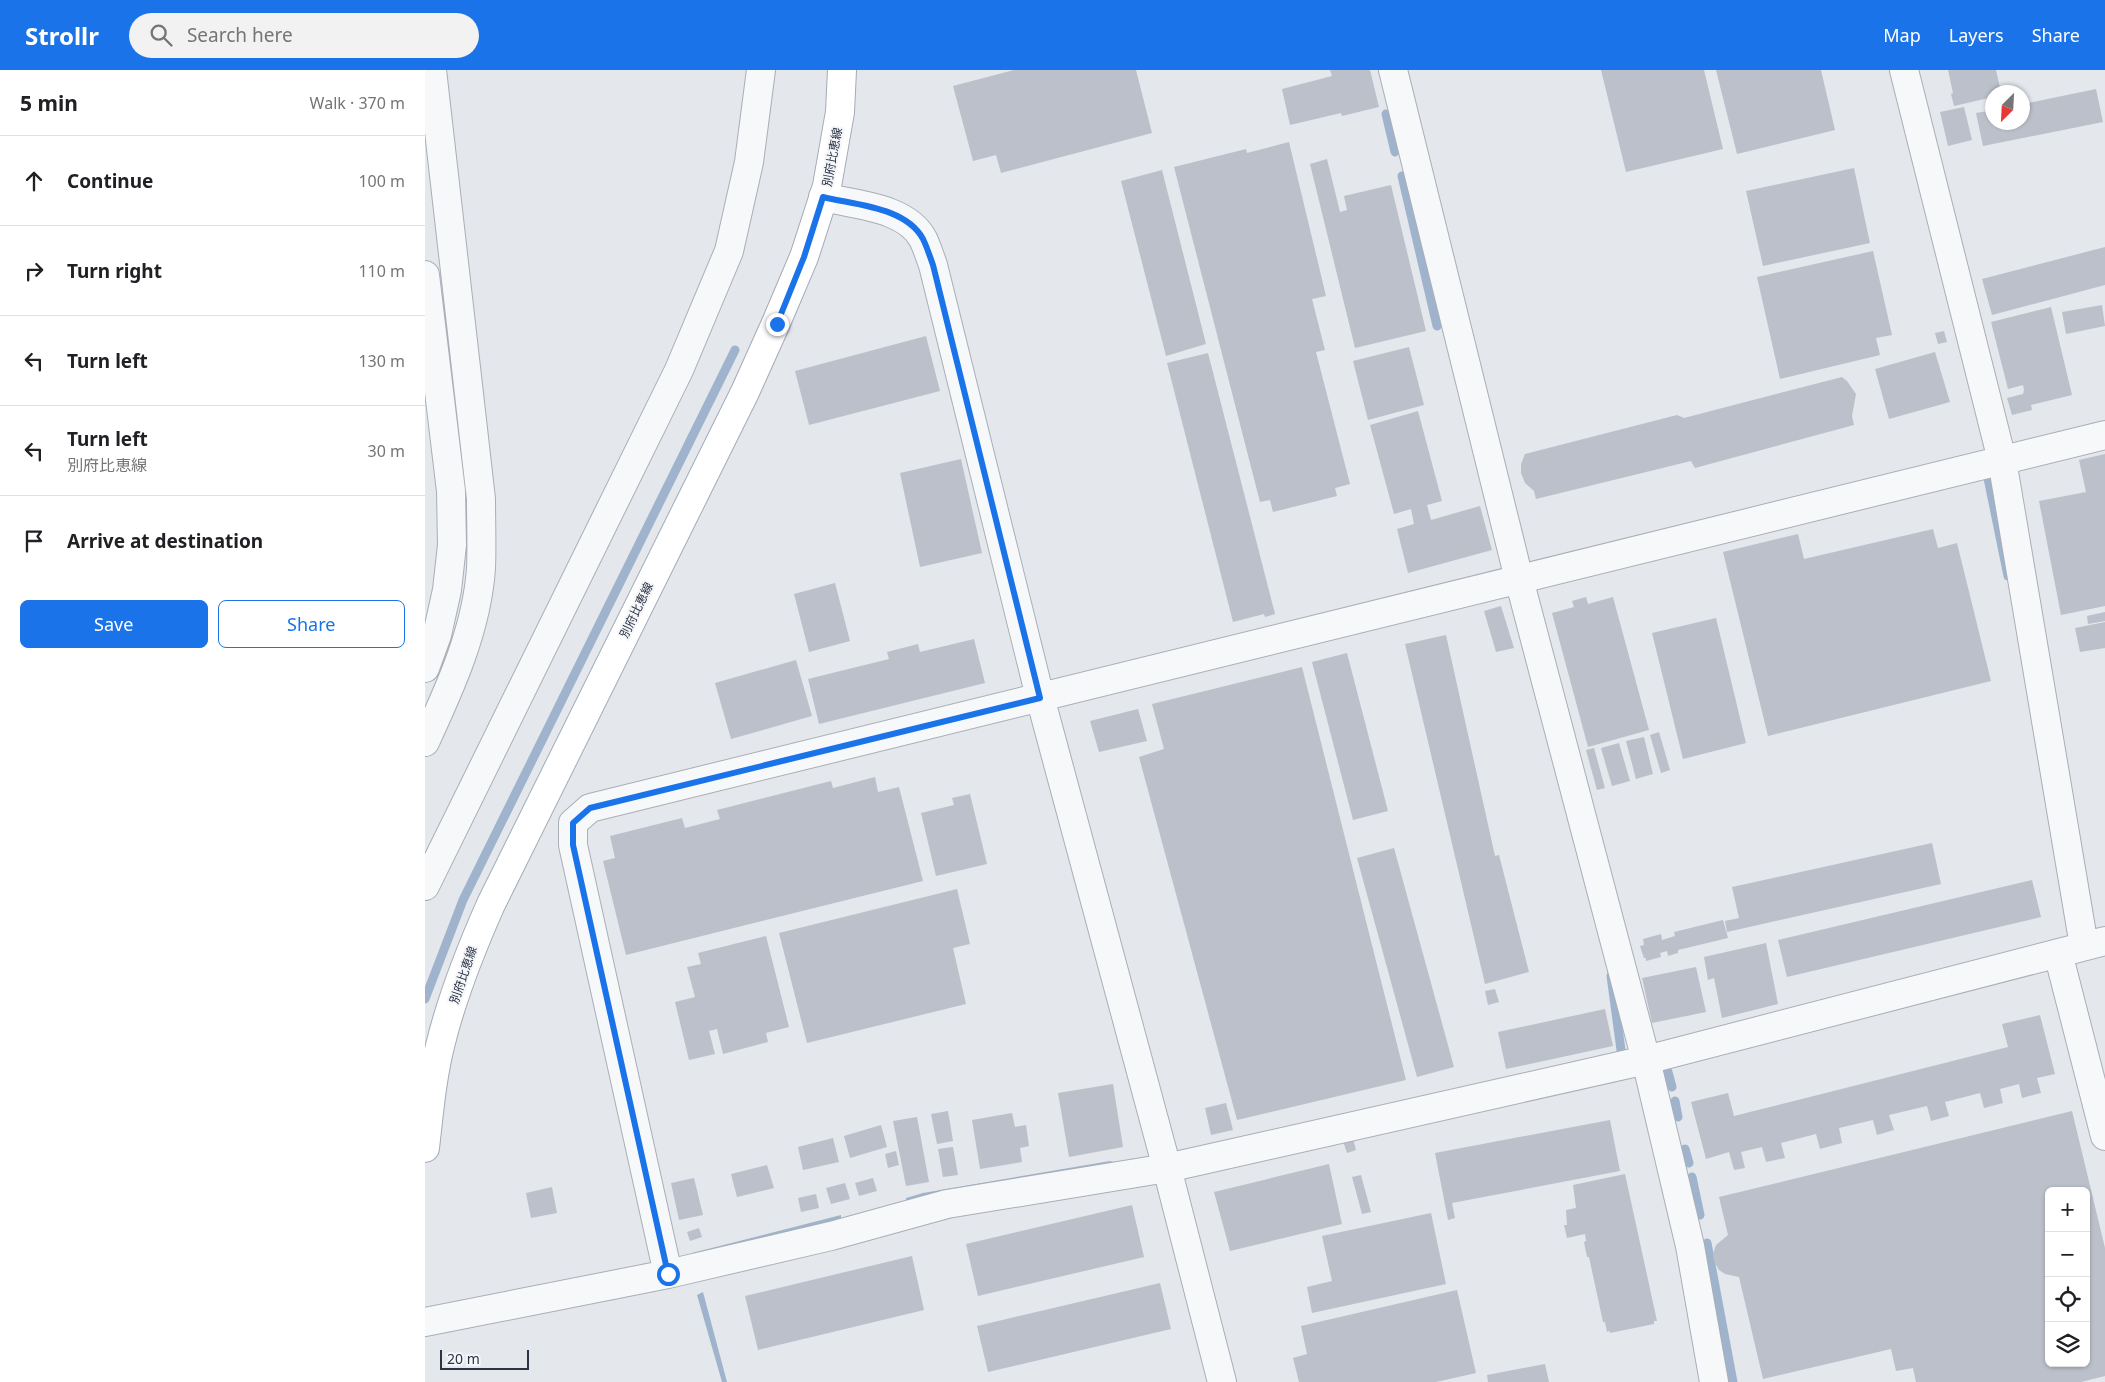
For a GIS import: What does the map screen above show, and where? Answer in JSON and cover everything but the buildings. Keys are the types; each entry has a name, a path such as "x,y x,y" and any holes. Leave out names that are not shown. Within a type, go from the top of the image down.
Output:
{"main road":[{"name":"別府比恵線","path":"425,1148 431,1093 441,1042 463,967 491,904 745,392 804,257 827,186 840,112 842,70"}],"street":[{"path":"425,742 461,657 473,614 481,569 481,499 432,70"},
{"path":"425,886 679,370 725,260 749,162 761,70"},
{"path":"1393,70 1519,580 1646,1060 1691,1246 1714,1382"},
{"path":"425,1322 668,1274 831,1236 947,1204 1167,1168 1646,1060 2095,944 2002,460 1904,70"},
{"path":"823,197 883,211 907,221 923,238 933,265 1040,698 1167,1168 1222,1382"},
{"path":"425,275 451,491 452,545 447,590 437,635 425,668"},
{"path":"668,1274 573,845 573,823 590,808 2105,435"},
{"path":"2058,953 2105,1136"}],"water":[{"path":"1110,1161 1121,1164 906,1204 906,1198 923,1193"},
{"path":"841,1215 841,1220 693,1259 692,1253"},
{"path":"703,1292 727,1382 722,1382 697,1295"}],"waterway":[{"path":"1386,114 1395,152"},
{"path":"1402,176 1437,326"},
{"path":"425,999 463,900 735,350"},
{"path":"1988,478 2008,576"},
{"path":"1611,976 1621,1050"},
{"path":"1668,1072 1672,1087"},
{"path":"1675,1101 1678,1117"},
{"path":"1685,1149 1689,1163"},
{"path":"1692,1177 1700,1215"},
{"path":"1707,1243 1733,1382"}],"route":[{"path":"668,1274 573,845 573,823 590,808 1040,698 933,265 923,238 907,221 883,211 823,197 804,257 777,324"}]}
